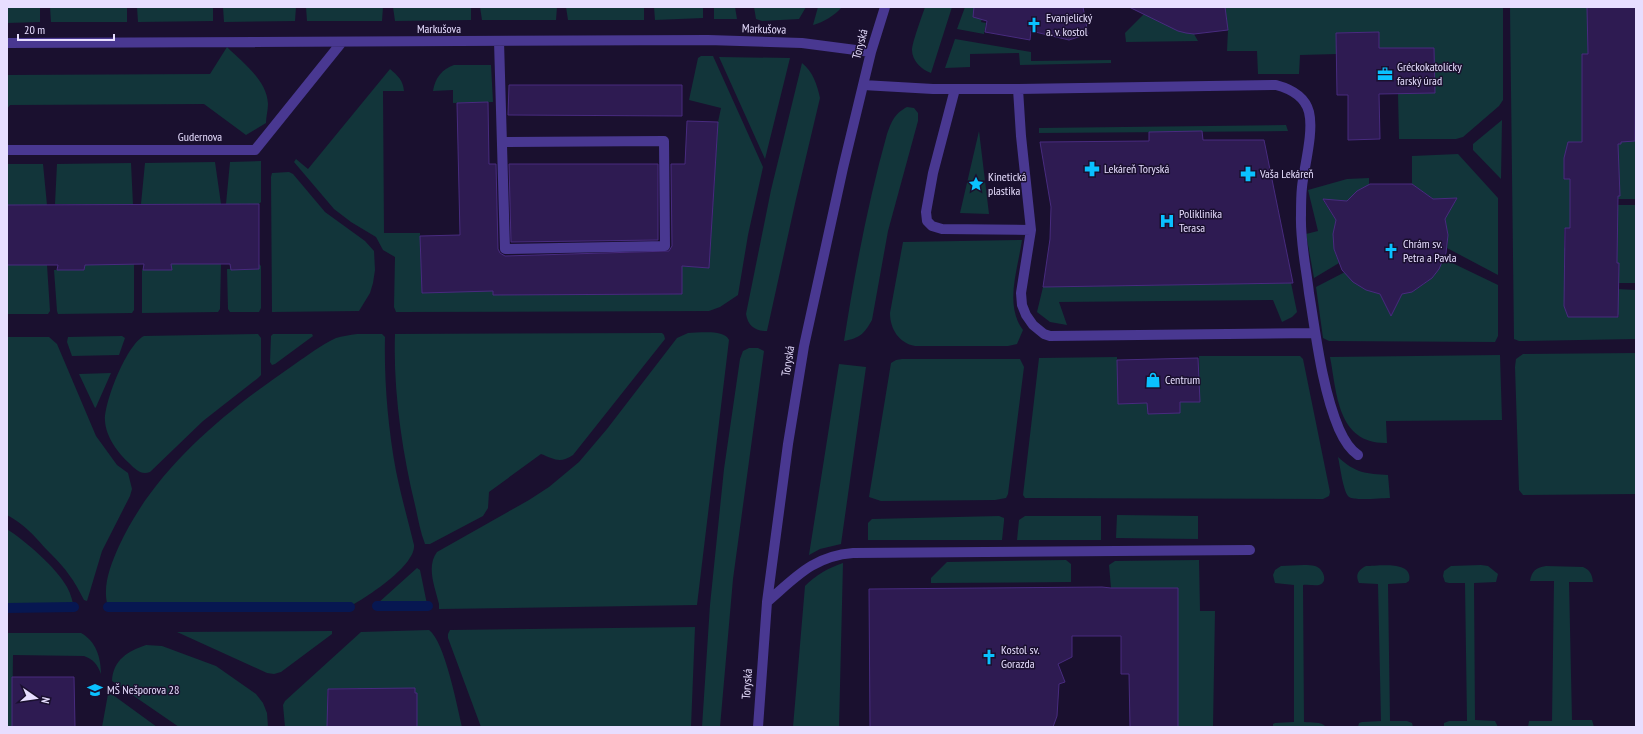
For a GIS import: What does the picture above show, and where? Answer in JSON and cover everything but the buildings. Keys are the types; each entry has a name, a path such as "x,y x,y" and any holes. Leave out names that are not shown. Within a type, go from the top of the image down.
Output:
{"street":[{"name":"Toryská","path":"758,727 767,602 788,444 804,346 843,168 871,52 885,7"},
{"name":"Markušova","path":"7,43 708,40 802,43 871,52"},
{"path":"499,41 505,249 665,246 664,141 502,142"},
{"name":"Gudernova","path":"7,150 255,150 342,42"},
{"path":"863,85 956,89 1276,85 1289,89 1302,99 1309,113 1310,132 1302,188 1301,217 1302,246 1315,333 1332,410 1339,429 1352,451 1358,455"},
{"path":"956,89 934,173 926,212 927,221 932,226 942,229 1031,230"},
{"path":"1018,89 1021,136 1031,230 1022,293 1022,305 1026,316 1033,325 1044,334 1050,336 1315,333"},
{"path":"767,602 813,564 838,554 1250,550"}],"green space":[{"path":"7,7 40,7 40,22 7,23"},
{"path":"50,7 127,7 127,22 51,22"},
{"path":"137,7 213,7 213,21 138,22"},
{"path":"223,7 296,7 295,21 224,22"},
{"path":"306,7 383,7 382,21 307,21"},
{"path":"393,7 471,7 471,20 395,21"},
{"path":"480,7 557,7 556,20 482,20"},
{"path":"566,7 644,7 644,20 568,20"},
{"path":"654,7 703,7 703,18 655,20"},
{"path":"714,7 735,7 737,19 714,19"},
{"path":"754,7 806,7 799,19 762,21 756,19"},
{"path":"818,7 842,7 829,18 813,25"},
{"path":"925,7 952,7 931,73 924,70 918,64 912,54 915,36"},
{"path":"965,7 986,7 981,22 986,23 984,34 957,29"},
{"path":"1225,7 1503,7 1503,100 1499,106 1463,137 1456,139 1399,139 1398,94 1435,93 1434,48 1379,48 1379,32 1336,33 1337,54 1300,55 1299,74 1258,74 1257,51 1227,51 1228,30"},
{"path":"1510,7 1587,7 1588,54 1582,55 1582,74 1587,107 1582,107 1582,126 1585,142 1568,142 1564,160 1564,179 1570,179 1570,228 1564,229 1564,248 1569,247 1570,315 1567,315 1568,317 1619,317 1617,314 1617,289 1636,290 1636,339 1519,341 1514,339"},
{"path":"1150,8 1169,25 1181,31 1194,34 1198,41 1126,42 1125,33"},
{"path":"955,39 1031,52 1031,61 1111,60 1111,63 1020,65 1019,53 970,54 970,67 945,68"},
{"path":"227,47 253,72 267,95 268,104 266,123 246,135 204,104 10,105 7,109 7,75 210,74"},
{"path":"701,56 713,56 763,167 748,235 738,295 720,307 709,311 396,312 394,307 395,257 383,250 376,237 351,222 334,209 294,162 296,159 308,169 390,69 400,78 404,91 383,91 384,233 420,233 422,293 452,292 492,252 494,295 682,294 682,266 709,268 718,122 721,108 689,100 698,58"},
{"path":"719,57 790,58 765,159"},
{"path":"802,63 809,70 814,79 820,98 767,331 763,331 750,325 746,314 771,190"},
{"path":"454,65 491,65 493,102 453,103 453,90 433,91 437,78 446,69"},
{"path":"907,107 914,108 918,113 918,121 888,231 872,320 861,335 844,341 862,237 887,134 894,118 899,112"},
{"path":"1502,120 1501,179 1473,150 1473,144"},
{"path":"1286,125 1288,131 1039,133 1039,128"},
{"path":"979,131 989,214 960,213"},
{"path":"1636,141 1636,199 1618,199 1618,196 1620,196 1616,144 1621,142"},
{"path":"1458,154 1498,198 1498,275 1447,248 1448,235 1445,219 1457,198 1433,199 1412,184 1412,156"},
{"path":"261,161 261,202 259,204 226,204 230,162"},
{"path":"215,162 221,204 141,204 145,163"},
{"path":"131,163 133,205 55,204 57,164"},
{"path":"7,164 43,164 47,205 7,205"},
{"path":"289,172 293,174 325,212 365,241 374,251 375,270 373,283 370,293 359,311 272,312 271,177 272,173"},
{"path":"1369,178 1369,185 1357,191 1347,201 1323,200 1336,220 1334,249 1339,263 1314,278 1306,234 1318,231 1308,190 1347,179"},
{"path":"1618,205 1636,205 1636,283 1617,283 1619,281 1619,263 1617,263"},
{"path":"1022,240 1013,298 1017,320 1023,330 1017,344 1008,346 915,346 904,342 896,334 890,319 890,313 903,242"},
{"path":"1444,259 1498,285 1498,336 1495,342 1329,341 1323,338 1316,287 1345,272 1361,286 1380,294 1391,316 1402,294 1416,289 1432,277"},
{"path":"134,264 134,310 132,313 58,314 54,270 84,270 85,265"},
{"path":"171,264 221,264 220,309 218,312 142,313 142,270 171,270"},
{"path":"259,264 261,266 261,308 259,312 230,312 228,309 227,269 258,269"},
{"path":"7,265 47,265 50,311 48,314 7,314"},
{"path":"1291,283 1297,312 1292,317 1282,322 1273,300 1059,302 1067,325 1050,322 1037,312 1043,287"},
{"path":"662,333 665,339 573,455 568,458 557,460 541,454 489,492 488,508 483,516 430,544 425,544 420,529 402,442 395,376 395,334"},
{"path":"688,333 717,333 722,334 729,340 697,605 439,609 432,577 432,564 437,552 529,500 549,487 579,462 607,429 677,338"},
{"path":"258,334 261,338 261,375 203,421 150,472 144,473 134,468 113,444 105,421 108,401 112,388 124,361 137,341 144,336"},
{"path":"273,334 312,334 313,336 272,365 270,362 271,336"},
{"path":"357,334 382,334 385,337 387,404 393,454 414,545 407,563 387,582 345,609 109,610 106,586 119,546 134,518 152,491 172,467 218,422 269,382 330,341 338,337"},
{"path":"122,336 125,338 119,355 72,356 67,342 68,337"},
{"path":"7,337 49,337 57,344 96,436 117,465 128,473 132,489 130,496 102,551 87,601 84,600 77,586 56,559 26,528 15,519 7,515"},
{"path":"749,348 758,348 764,351 733,579 720,727 702,727 710,605 724,469 740,359 743,351"},
{"path":"1636,353 1636,494 1523,495 1519,490 1516,359 1523,354"},
{"path":"1500,355 1502,420 1386,421 1387,443 1370,441 1358,435 1349,426 1342,414 1338,400 1330,357"},
{"path":"1199,356 1300,356 1303,359 1330,492 1329,496 1323,499 1025,498 1023,495 1039,358 1117,357 1118,404 1147,403 1180,413 1180,402 1200,401"},
{"path":"902,359 1020,359 1024,367 1008,494 1006,498 995,500 881,501 869,497 891,363"},
{"path":"839,364 866,367 841,544 820,549 809,555"},
{"path":"111,373 96,407 95,408 79,374"},
{"path":"1338,457 1350,466 1362,472 1388,475 1390,498 1362,499 1349,497 1343,484"},
{"path":"1117,515 1198,516 1198,539 1116,538"},
{"path":"999,516 1004,518 1002,540 868,540 868,523 872,519"},
{"path":"1025,516 1101,516 1101,540 1017,540 1019,520"},
{"path":"7,529 31,547 56,571 72,598 74,610 7,611"},
{"path":"1066,560 1071,564 1071,582 931,583 931,578 947,562"},
{"path":"1199,560 1200,611 1215,611 1213,727 1178,727 1178,588 1111,588 1109,565 1115,561"},
{"path":"843,563 839,727 793,727 805,586 822,572"},
{"path":"1386,565 1401,567 1409,574 1409,581 1406,583 1388,584 1390,721 1407,721 1412,723 1413,727 1358,727 1359,723 1362,722 1381,721 1378,584 1359,583 1357,575 1361,569 1366,566"},
{"path":"1281,566 1315,566 1320,569 1324,575 1324,581 1319,585 1303,585 1304,722 1319,723 1326,727 1273,727 1273,724 1275,723 1294,722 1294,585 1275,583 1273,575 1275,570"},
{"path":"1451,566 1488,566 1498,574 1496,582 1474,583 1475,720 1495,721 1498,727 1444,727 1444,723 1449,721 1467,721 1465,583 1445,582 1443,576 1444,571"},
{"path":"1546,566 1583,567 1589,571 1592,577 1593,582 1569,582 1572,720 1592,720 1594,727 1528,727 1529,721 1552,721 1554,581 1530,581 1535,570"},
{"path":"417,568 420,570 428,609 376,608 377,604"},
{"path":"695,627 691,727 481,727 448,638 450,630"},
{"path":"429,630 435,637 445,660 454,690 462,727 417,727 417,693 358,694 358,688 328,689 327,727 285,727 283,705 285,701 361,632"},
{"path":"332,631 332,634 281,672 274,674 267,673 177,632"},
{"path":"7,633 81,633 86,636 97,650 101,674 95,663 84,656 13,655 12,727 7,727"},
{"path":"146,645 162,646 216,666 256,694 263,703 267,713 268,727 179,727 112,681 115,667 118,662 128,653"},
{"path":"108,694 113,695 157,727 102,727"}],"waterway":[{"path":"377,606 428,606"},
{"path":"7,608 74,607"},
{"path":"108,607 350,607"}],"place":[{"name":"Evanjelický a. v. kostol","path":"1034,25"},
{"name":"Gréckokatolícky farský úrad","path":"1385,74"},
{"name":"Lekáreň Toryská","path":"1092,169"},
{"name":"Vaša Lekáreň","path":"1248,174"},
{"name":"Kinetická plastika","path":"976,184"},
{"name":"Poliklinika Terasa","path":"1167,221"},
{"name":"Chrám sv. Petra a Pavla","path":"1391,251"},
{"name":"Centrum","path":"1153,380"},
{"name":"Kostol sv. Gorazda","path":"989,657"},
{"name":"MŠ Nešporova 28","path":"95,690"}]}
